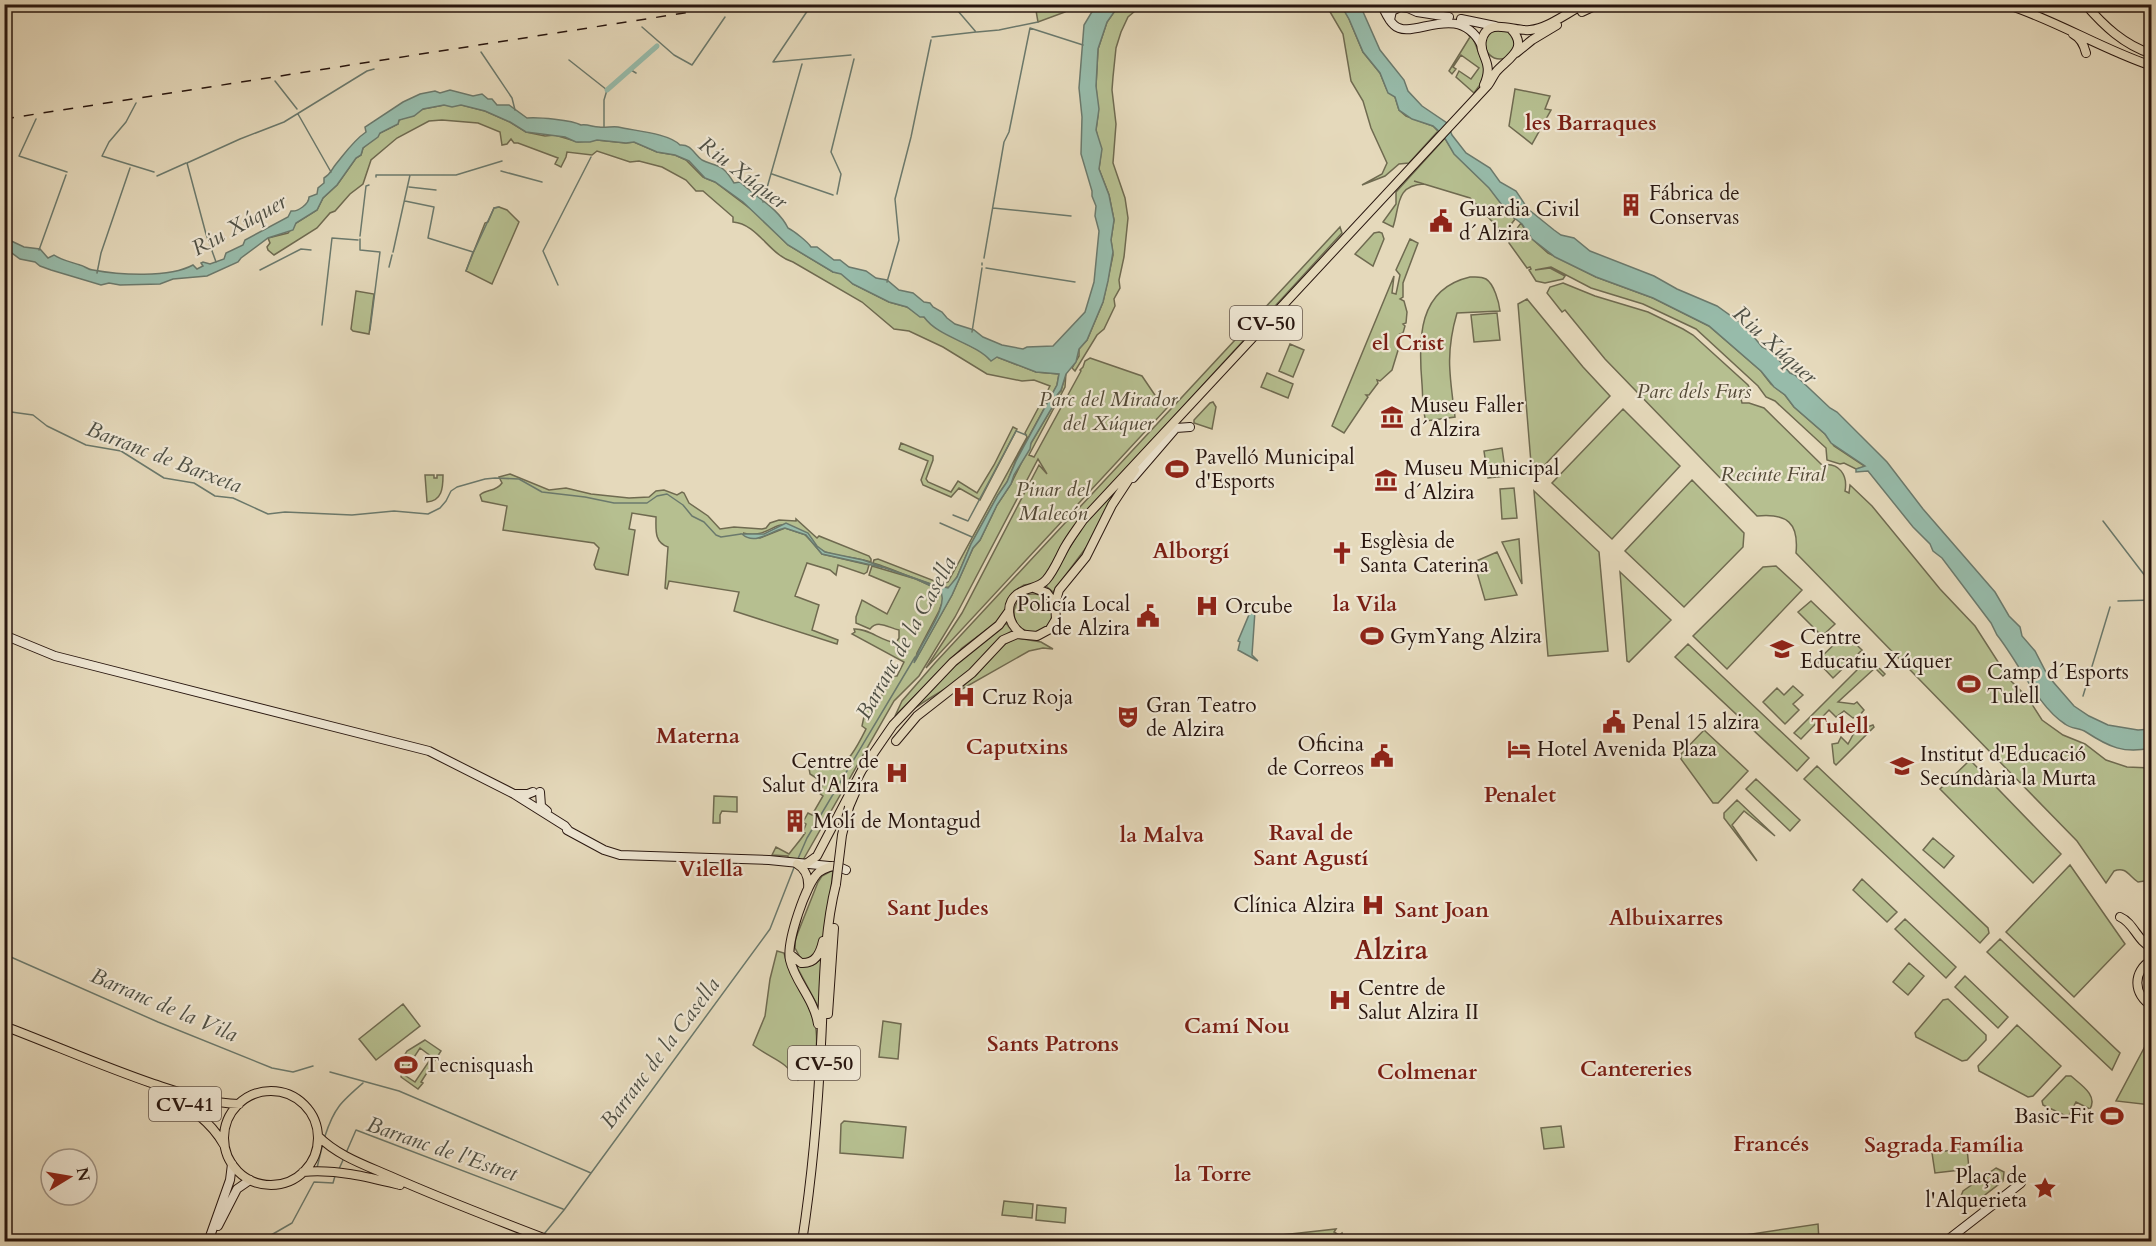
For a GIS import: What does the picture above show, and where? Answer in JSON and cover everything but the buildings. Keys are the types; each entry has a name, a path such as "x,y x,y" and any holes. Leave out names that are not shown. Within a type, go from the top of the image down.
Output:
{"main road":[{"path":"1381,4 1395,26 1406,30 1441,20 1465,24 1473,29 1481,44"},
{"name":"CV-50","path":"1495,26 1511,29 1536,29 1586,7 1599,4"},
{"path":"1586,7 1606,4"},
{"path":"2005,4 2151,66"},
{"path":"2085,4 2115,35 2151,54"},
{"path":"1390,20 1393,6 1495,26"},
{"name":"CV-50","path":"804,1242 819,1138 836,884 842,835 849,807 873,754 892,725 918,697 959,656 1002,622 1017,594 1034,588 1046,580 1083,520 1513,57 1541,34 1586,7"},
{"path":"2021,10 2078,37 2084,44 2086,53"},
{"path":"1417,12 1420,19 1419,25"},
{"path":"1481,44 1485,33 1495,26"},
{"path":"1486,56 1495,62 1505,62 1513,57 1518,43 1511,29"},
{"name":"CV-50","path":"1479,93 1488,73 1486,56 1481,44"},
{"path":"1086,557 1135,475 1176,428 1190,427"},
{"name":"CV-50","path":"867,767 884,742 906,718 955,687 976,669 1003,640 1013,635 1037,636 1050,630 1056,619 1055,604 1059,590 1086,557 1112,505 1149,450"},
{"path":"1034,588 1047,593 1055,604"},
{"path":"1009,611 1011,622 1022,634"},
{"path":"4,635 55,656 429,751 514,794 565,826 569,831"},
{"path":"896,741 917,716 955,687"},
{"path":"801,865 816,856 844,802 873,754"},
{"path":"477,776 569,831 613,854 847,867 821,865"},
{"path":"514,794 537,792"},
{"path":"531,804 530,797 537,792"},
{"path":"537,792 541,806 550,814"},
{"path":"505,793 550,814 595,844"},
{"path":"801,865 808,881 806,896"},
{"path":"817,1105 818,1020 813,1004 791,963 789,950 792,934 816,875 832,866"},
{"name":"CV-50","path":"804,1242 817,1105 829,920 836,884"},
{"path":"2120,917 2126,920 2143,942 2151,948"},
{"path":"789,950 793,958 801,963 814,960 822,946 829,920"},
{"path":"2151,960 2141,968 2136,982 2140,997 2151,1006"},
{"name":"CV-41","path":"4,1026 187,1095 220,1103 238,1104"},
{"name":"CV-41","path":"133,1076 181,1101 205,1120 220,1137 232,1164 250,1180 278,1185 288,1182 303,1172 316,1171 357,1174 422,1190"},
{"name":"CV-41","path":"225,1146 225,1128 232,1111 238,1104 263,1091 288,1094 310,1111 318,1136 327,1144 360,1163 422,1190 553,1241"},
{"path":"303,1172 315,1156 318,1136"},
{"path":"210,1242 230,1180 232,1164"},
{"path":"210,1242 237,1189 250,1180"},
{"path":"1945,1242 2021,1183"}],"green space":[{"path":"1035,5 1064,5 1065,12 1038,22"},
{"path":"1119,5 1142,5 1128,17 1121,32 1116,48 1112,90 1116,124 1113,163 1125,198 1128,218 1124,257 1119,280 1120,288 1114,299 1115,306 1104,329 1097,335 1075,371 1072,368 1079,356 1079,349 1087,340 1103,302 1113,255 1111,240 1114,220 1109,195 1099,169 1101,153 1096,130 1098,115 1096,86 1098,49 1107,22"},
{"path":"1326,5 1341,5 1363,52 1380,73 1387,90 1395,97 1399,110 1406,116 1433,126 1438,131 1409,163 1399,164 1385,176 1362,185 1382,174 1387,163 1371,128 1363,101 1351,81 1343,34"},
{"path":"1500,29 1510,34 1515,44 1510,54 1500,59 1490,54 1485,44 1490,34"},
{"path":"1470,31 1485,68 1482,82 1474,93 1456,77 1459,71 1471,79 1479,68 1461,55 1453,67 1456,69 1452,74 1449,71 1470,37 1468,34"},
{"path":"1515,89 1550,96 1545,109 1551,110 1532,144 1509,126"},
{"path":"444,105 462,105 485,111 526,132 545,136 555,135 578,142 597,140 634,142 657,152 675,155 686,160 703,177 715,182 756,213 788,245 833,272 841,273 853,284 889,302 907,307 924,317 936,328 984,353 989,359 997,357 1036,372 1059,374 1057,385 950,587 924,582 873,563 874,560 878,559 942,584 948,582 1027,437 1025,433 1050,386 1034,380 1022,381 987,374 943,347 909,331 894,329 862,302 777,253 750,228 733,222 733,217 703,191 696,191 686,180 662,167 639,161 630,162 597,151 592,155 567,152 561,167 555,164 558,158 514,143 511,139 507,144 502,145 500,132 478,123 429,121 397,138 371,160 363,184 330,213 317,228 274,255 268,250 270,243 268,238 288,233 296,223 317,210 323,198 337,185 356,158 361,155 363,148 380,133 398,124 399,120 423,109"},
{"path":"1445,138 1459,158 1489,187 1515,219 1504,234 1470,198 1424,184 1408,188 1403,193 1393,227 1383,222 1396,204 1396,192"},
{"path":"494,208 507,210 519,222 492,284 466,271 485,223 488,222"},
{"path":"1521,223 1530,237 1548,253 1596,277 1653,298 1709,326 1761,371 1794,407 1825,434 1834,446 1866,467 1856,469 1844,463 1827,460 1826,448 1775,401 1766,397 1758,386 1696,329 1643,304 1591,288 1551,267 1535,270 1550,268 1565,276 1563,279 1545,283 1536,281 1529,270 1530,267 1527,268 1509,243 1509,239"},
{"path":"1340,227 1342,233 1081,518 1049,571 1038,583 1024,585 1014,591 1001,619 962,648 895,716 902,701 935,663"},
{"path":"1374,233 1382,233 1384,239 1373,266 1355,254"},
{"path":"1410,239 1418,243 1403,283 1403,297 1400,299 1404,301 1407,312 1406,323 1403,324 1405,326 1403,333 1400,334 1402,336 1400,343 1397,344 1399,347 1392,370 1380,381 1377,380 1378,383 1369,395 1366,395 1368,397 1344,433 1332,426 1394,276 1392,293 1396,294 1400,275 1396,270"},
{"path":"1470,277 1482,277 1489,281 1496,294 1500,311 1457,313 1450,353 1450,377 1455,417 1426,421 1423,408 1420,350 1425,318 1440,292 1453,283"},
{"path":"1563,283 1595,296 1648,312 1693,335 1748,385 1751,390 1741,399 1742,403 1764,408 1822,465 1833,466 1841,471 1846,485 1845,491 1849,493 1850,485 1872,506 1940,589 1975,626 2009,679 2028,698 2042,720 2063,735 2085,744 2106,760 2127,767 2151,768 2151,880 2138,882 2124,871 2118,870 2114,871 2106,883 2077,841 1796,553 1795,534 1789,522 1776,516 1757,516 1605,359 1565,310 1562,312 1547,293 1550,287"},
{"path":"356,291 374,294 369,334 351,329"},
{"path":"1527,299 1610,396 1539,471 1531,463 1518,304"},
{"path":"1497,313 1500,340 1474,342 1471,315"},
{"path":"1290,344 1304,350 1293,377 1279,371"},
{"path":"1090,358 1142,376 1163,407 1167,408 926,668 962,613 1039,465 1047,474 1038,459 955,617 919,676 894,701 803,860 772,855 776,847 789,854 805,833 803,832 806,824 803,822 808,813 812,815 823,796 819,793 824,783 810,774 809,768 813,760 832,768 847,760 866,729 862,726 866,707 875,708 892,676 897,676 904,662 852,634 855,632 854,629 859,629 890,642 896,643 899,638 899,630 880,624 870,629 856,623 862,600 887,614 900,588 869,575 872,566 916,579 943,593 939,611 915,661 952,595 973,548 980,540 1061,391 1066,373 1065,387 1029,455 1034,457 1085,361"},
{"path":"1267,373 1293,384 1288,398 1261,387"},
{"path":"1213,402 1216,407 1212,429 1194,423 1194,420"},
{"path":"1623,409 1680,466 1612,539 1552,483"},
{"path":"1013,427 1017,429 980,500 959,488 951,497 923,485 921,480 928,461 899,449 901,443 933,456 926,479 928,482 951,492 958,481 977,493"},
{"path":"1502,448 1506,476 1488,478 1484,451"},
{"path":"510,474 549,490 566,488 591,494 629,498 649,497 656,491 664,490 677,495 682,492 689,503 708,516 720,529 734,527 762,529 779,520 796,521 796,519 817,538 819,536 869,556 871,562 825,552 813,543 822,554 869,565 864,574 838,565 836,575 830,570 807,563 795,596 819,605 812,630 838,640 837,644 734,611 739,592 669,581 667,589 665,588 668,547 658,539 656,517 632,513 629,529 635,530 628,575 596,569 594,565 599,548 594,543 503,530 507,506 482,501 480,495 500,486 502,483 499,477","holes":["787,525 800,530 805,535 785,528 760,538 743,533 758,534 777,526"]},
{"path":"425,475 434,475 434,478 437,478 437,475 443,475 439,496 427,502"},
{"path":"1692,480 1744,533 1743,547 1684,607 1625,551"},
{"path":"1514,488 1517,518 1502,519 1500,489"},
{"path":"1534,491 1599,552 1608,651 1548,656"},
{"path":"1115,492 1091,541 1053,592 1046,586 1084,524"},
{"path":"1519,539 1522,584 1502,542"},
{"path":"1497,552 1517,595 1485,600 1474,562"},
{"path":"1776,566 1802,590 1727,669 1693,636 1763,567"},
{"path":"1620,572 1671,620 1629,662 1627,661"},
{"path":"1033,594 1047,599 1052,613 1047,627 1033,632 1019,627 1014,613 1019,599"},
{"path":"1811,601 1835,624 1822,636 1798,612"},
{"path":"1006,623 1012,631 994,644 970,670 911,711 965,655"},
{"path":"1845,634 1862,650 1833,678 1817,661"},
{"path":"1017,638 1041,642 1053,649 1043,648 1029,651 955,693 976,675 1003,645"},
{"path":"1688,644 1809,758 1797,771 1675,657"},
{"path":"1869,658 1885,674 1883,676 1875,668 1838,702 1854,704 1857,702 1864,710 1859,716 1853,718 1844,711 1836,717 1829,710 1801,739 1794,733"},
{"path":"1793,686 1803,695 1793,704 1799,710 1785,724 1763,702 1777,688 1784,695"},
{"path":"1873,725 1874,727 1836,765 1832,744 1838,743 1841,737 1848,744 1855,731"},
{"path":"1704,730 1748,771 1718,803 1713,803 1681,759 1681,754"},
{"path":"1970,760 2061,854 2033,883 1940,789"},
{"path":"1817,766 1988,928 1989,933 1980,943 1804,779"},
{"path":"1756,779 1800,820 1790,831 1746,789"},
{"path":"714,796 737,797 737,812 722,811 720,823 713,823"},
{"path":"1737,800 1775,836 1744,811 1732,825 1757,861 1724,818 1724,813"},
{"path":"1933,838 1954,856 1944,868 1923,850"},
{"path":"2070,865 2125,944 2074,997 2006,932"},
{"path":"833,870 828,916 822,941 814,957 807,960 801,959 795,948 795,940 818,882 822,876"},
{"path":"1862,879 1897,912 1887,922 1853,890"},
{"path":"1905,919 1956,967 1946,978 1895,929"},
{"path":"2000,939 2120,1053 2112,1070 1987,952"},
{"path":"777,951 784,953 810,1006 815,1022 817,1039 814,1064 798,1080 783,1064 753,1045 765,1016 770,979"},
{"path":"824,956 821,1012 796,965 805,967 812,965"},
{"path":"1909,963 1924,976 1908,995 1893,982"},
{"path":"1965,976 2008,1017 1998,1028 1955,987"},
{"path":"1948,999 1986,1035 1986,1040 1967,1060 1962,1061 1916,1037 1915,1033 1943,1000"},
{"path":"403,1004 420,1026 376,1060 359,1039"},
{"path":"883,1021 901,1024 898,1059 879,1057"},
{"path":"2017,1025 2061,1066 2033,1096 2028,1097 1979,1071 1978,1066"},
{"path":"2151,1035 2151,1105 2116,1101"},
{"name":"Tecnisquash","path":"425,1040 441,1051 418,1089 401,1077 407,1051","holes":["420,1048 432,1057 415,1082 403,1074"]},
{"path":"2066,1076 2071,1076 2084,1087 2092,1099 2090,1109 2076,1102 2068,1117 2043,1105 2042,1101"},
{"path":"844,1121 906,1127 903,1158 840,1153 841,1124"},
{"path":"1561,1126 1564,1147 1544,1149 1541,1128"},
{"path":"1967,1148 1969,1169 1935,1173 1932,1153"},
{"path":"1996,1168 2004,1172 2003,1181 1973,1204 1968,1205 1963,1202 1961,1196 1963,1191"},
{"path":"1004,1201 1033,1204 1032,1218 1002,1215"},
{"path":"1037,1205 1066,1208 1065,1223 1036,1220"},
{"path":"1818,1224 1819,1241 1726,1242 1726,1238"},
{"path":"1336,1229 1334,1232 1339,1235 1342,1233 1344,1241 1253,1241 1255,1238"}],"shaded area":[{"path":"1096,5 1119,5 1107,22 1098,49 1096,86 1099,109 1096,130 1102,149 1099,169 1109,195 1114,220 1111,240 1113,252 1103,302 1087,340 1079,349 1076,362 1066,374 1053,406 1031,443 1011,484 997,505 980,540 973,548 952,595 914,663 938,616 942,597 940,590 885,568 822,554 806,535 785,528 752,539 742,534 764,534 786,523 808,533 817,546 825,552 863,560 948,588 957,577 971,544 1007,482 1057,385 1059,374 1036,372 997,357 991,361 975,349 938,330 924,317 920,317 907,307 889,302 853,284 841,274 833,272 788,245 743,202 715,182 705,178 689,161 675,155 657,152 634,142 597,140 576,142 565,137 526,132 485,111 461,105 452,107 444,105 423,109 414,116 399,120 398,124 380,133 363,148 361,155 356,158 337,185 323,198 317,210 296,223 293,230 268,238 238,262 207,276 173,279 160,284 109,283 101,285 51,270 5,251 5,238 24,247 40,249 48,258 54,255 91,270 158,274 193,265 197,269 203,266 201,263 203,262 210,264 224,259 226,253 243,245 245,240 288,217 291,211 303,207 309,197 317,194 318,188 324,183 324,178 334,166 366,132 365,127 403,102 420,94 450,90 473,96 482,94 492,99 497,105 509,105 527,118 555,119 597,127 618,127 668,138 690,148 702,160 723,169 734,183 740,182 773,209 788,228 811,247 817,247 834,260 840,260 849,267 887,280 899,290 913,293 924,302 930,303 955,324 974,330 983,337 1002,345 1023,349 1053,346 1085,312 1094,282 1099,231 1095,216 1096,206 1081,154 1082,117 1079,88 1084,25"},
{"path":"1341,5 1360,5 1380,50 1404,80 1408,91 1422,106 1447,123 1452,135 1466,153 1490,168 1500,182 1516,191 1528,209 1554,230 1561,235 1574,238 1590,251 1654,276 1677,289 1717,306 1745,326 1762,347 1772,352 1790,373 1837,412 1887,462 1923,509 1995,592 2009,616 2020,627 2022,636 2035,651 2048,676 2074,706 2108,725 2138,730 2151,729 2151,748 2125,750 2117,748 2084,731 2067,726 2055,716 2037,695 1991,623 1942,558 1933,551 1930,544 1913,527 1868,471 1856,472 1856,469 1865,466 1831,443 1825,434 1794,407 1761,371 1709,326 1653,298 1596,277 1555,257 1532,239 1522,224 1508,213 1489,188 1454,154 1443,135 1433,126 1412,119 1399,110 1395,97 1388,93 1380,73 1363,52"},
{"path":"1251,610 1255,611 1252,655 1258,661 1238,650 1240,642 1238,641"}],"waterway":[{"path":"812,4 773,62 851,55"},
{"path":"932,37 976,32 952,4"},
{"path":"642,27 674,55 692,65 725,17"},
{"path":"977,32 1038,22"},
{"path":"984,258 1004,142 1009,132 1030,28 1083,45"},
{"path":"887,282 899,240 895,199 911,137 931,40"},
{"path":"607,90 657,46"},
{"path":"636,73 631,70 658,47"},
{"path":"481,52 512,98 515,110"},
{"path":"837,194 841,174 831,152 854,59"},
{"path":"569,60 607,90 604,100 604,127"},
{"name":"Riu Xúquer","path":"763,202 802,64"},
{"name":"Riu Xúquer","path":"216,262 187,163 284,122 367,71 374,69"},
{"path":"275,81 297,109"},
{"path":"136,103 126,122 109,142 102,156 154,172"},
{"path":"298,114 331,172"},
{"path":"36,119 19,156 67,172"},
{"path":"558,285 543,251 591,157"},
{"path":"411,175 456,175 502,161"},
{"path":"157,176 186,163"},
{"path":"97,273 101,253 130,168"},
{"path":"501,171 542,182"},
{"name":"Riu Xúquer","path":"772,174 833,195"},
{"path":"39,250 66,175"},
{"path":"376,177 376,175 410,175 393,252"},
{"path":"360,236 366,186 369,185"},
{"path":"409,187 436,190"},
{"path":"405,201 434,207 428,238 473,252 466,271"},
{"path":"474,251 494,208 499,207"},
{"path":"993,208 1071,216"},
{"path":"322,325 332,238 358,240"},
{"path":"360,239 360,250 380,252 370,330"},
{"path":"260,270 301,249 311,250"},
{"path":"389,267 392,255"},
{"path":"972,332 982,268"},
{"path":"986,268 1075,282"},
{"name":"Barranc de Barxeta","path":"4,411 33,415 47,426 86,445 121,451 164,478 194,483 215,496 233,498 268,514 285,512 352,515 394,511 428,514 440,508 451,491 457,487 485,479 519,479 542,492 614,503 647,503 657,496 667,494 683,505 692,516 704,522 716,535 721,537 741,534"},
{"path":"953,515 968,521 1016,431 1026,435"},
{"path":"2103,521 2152,585"},
{"path":"940,523 972,537"},
{"path":"2118,601 2152,600"},
{"path":"2083,696 2110,607"},
{"name":"Barranc de la Casella","path":"797,861 807,838 915,657"},
{"name":"Barranc de la Casella","path":"544,1234 770,929 795,865"},
{"name":"Barranc de la Vila","path":"4,935 11,943 4,953"},
{"name":"Barranc de la Vila","path":"4,954 158,1022 272,1068 293,1072 313,1066"},
{"name":"Barranc de la Vila","path":"330,1072 399,1091 591,1173"},
{"path":"325,1136 339,1106 363,1083"},
{"name":"Barranc de l'Estret","path":"346,1153 356,1130 563,1209"},
{"path":"317,1168 323,1143"},
{"name":"Barranc de l'Estret","path":"339,1169 343,1160"},
{"name":"Barranc de l'Estret","path":"259,1242 292,1223 314,1182 333,1183 335,1176"}],"railway":[{"path":"4,119 742,4"}],"place":[{"name":"Fábrica de Conservas","path":"1631,205"},
{"name":"Guardia Civil d´Alzira","path":"1441,221"},
{"name":"Museu Faller d´Alzira","path":"1392,417"},
{"name":"Pavelló Municipal d'Esports","path":"1177,469"},
{"name":"Museu Municipal d´Alzira","path":"1386,480"},
{"name":"Esglèsia de Santa Caterina","path":"1342,553"},
{"name":"Orcube","path":"1207,606"},
{"name":"Policía Local de Alzira","path":"1148,616"},
{"name":"GymYang Alzira","path":"1372,636"},
{"name":"Centre Educatiu Xúquer","path":"1782,649"},
{"name":"Camp d´Esports Tulell","path":"1969,684"},
{"name":"Cruz Roja","path":"964,697"},
{"name":"Gran Teatro de Alzira","path":"1128,717"},
{"name":"Penal 15 alzira","path":"1614,722"},
{"name":"Hotel Avenida Plaza","path":"1519,749"},
{"name":"Oficina de Correos","path":"1382,756"},
{"name":"Institut d'Educació Secundària la Murta","path":"1902,766"},
{"name":"Centre de Salut d'Alzira","path":"897,773"},
{"name":"Molí de Montagud","path":"795,821"},
{"name":"Clínica Alzira","path":"1373,905"},
{"name":"Centre de Salut Alzira II","path":"1340,1000"},
{"name":"Tecnisquash","path":"406,1065"},
{"name":"Basic-Fit","path":"2112,1116"},
{"name":"Plaça de l'Alquerieta","path":"2045,1188"}],"district":[{"name":"les Barraques","path":"1591,123"},
{"name":"el Crist","path":"1408,343"},
{"name":"Alborgí","path":"1191,551"},
{"name":"la Vila","path":"1365,604"},
{"name":"Tulell","path":"1840,726"},
{"name":"Materna","path":"698,736"},
{"name":"Caputxins","path":"1017,747"},
{"name":"Penalet","path":"1520,795"},
{"name":"la Malva","path":"1162,835"},
{"name":"Raval de Sant Agustí","path":"1311,846"},
{"name":"Vilella","path":"711,869"},
{"name":"Sant Judes","path":"938,908"},
{"name":"Sant Joan","path":"1442,910"},
{"name":"Albuixarres","path":"1666,918"},
{"name":"Alzira","path":"1391,950"},
{"name":"Camí Nou","path":"1237,1026"},
{"name":"Sants Patrons","path":"1053,1044"},
{"name":"Cantereries","path":"1636,1069"},
{"name":"Colmenar","path":"1427,1072"},
{"name":"Francés","path":"1771,1144"},
{"name":"Sagrada Família","path":"1944,1145"},
{"name":"la Torre","path":"1213,1174"}],"park label":[{"name":"Parc dels Furs","path":"1694,391"},
{"name":"Parc del Mirador del Xúquer","path":"1108,411"},
{"name":"Recinte Firal","path":"1773,474"},
{"name":"Pinar del Malecón","path":"1053,501"}]}
